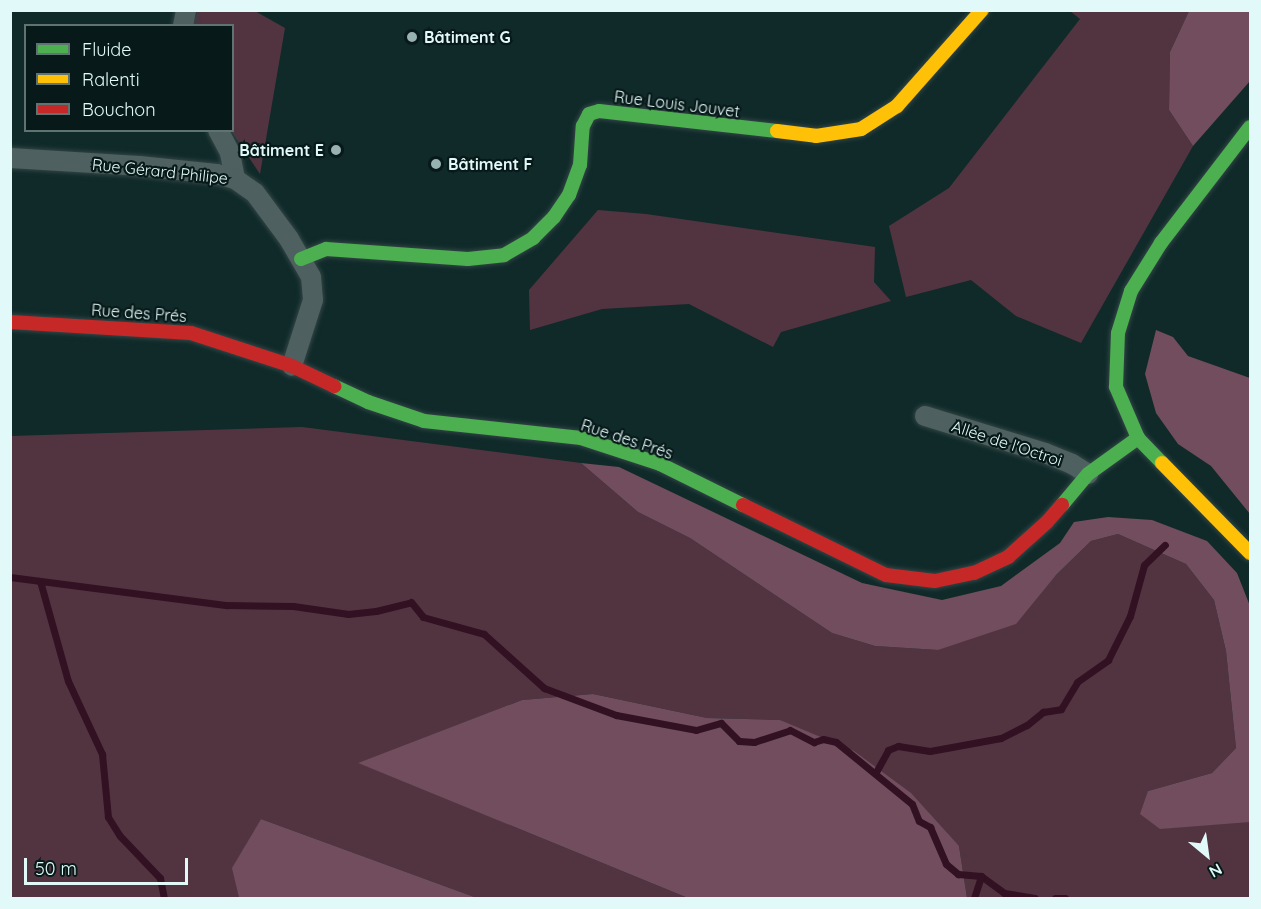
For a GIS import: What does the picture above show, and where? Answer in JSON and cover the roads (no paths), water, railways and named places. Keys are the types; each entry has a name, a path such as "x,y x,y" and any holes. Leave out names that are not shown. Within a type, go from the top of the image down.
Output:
{"street":[{"name":"Rue Louis Jouvet","path":"301,259 326,249 468,259 504,255 532,238 554,217 569,195 580,165 583,126 589,114 599,111 816,136 861,129 897,106 982,10"},
{"path":"1251,127 1161,243 1131,291 1118,333 1116,387 1138,438 1251,553"},
{"path":"219,132 230,153 236,179"},
{"name":"Rue Gérard Philipe","path":"10,158 139,166 217,174 236,179 255,193 289,239 311,278 313,300 292,366"},
{"name":"Rue des Prés","path":"10,322 191,333 292,366 368,402 424,421 581,438 660,464 796,533 886,575 934,581 974,573 1008,557 1047,522 1088,474 1138,438"},
{"name":"Allée de l'Octroi","path":"925,416 1046,453 1088,474"}],"waterway":[{"path":"876,772 888,750 898,746 930,751 1001,738 1027,725 1043,712 1061,709 1077,682 1108,660 1130,616 1144,565 1165,545"},
{"path":"10,577 227,605 293,606 348,614 376,611 411,602 423,617 484,634 544,688 616,715 696,730 721,723 739,741 754,742 790,730 814,742 823,739 836,742 912,804 919,821 930,827 946,864 958,874 981,876 1004,893 1035,898"},
{"path":"40,581 68,681 102,754 108,817 120,836 160,878 164,898"},
{"path":"974,898 981,876"},
{"path":"1055,898 1065,898"}],"place":[{"name":"Bâtiment G","path":"412,37"},
{"name":"Bâtiment E","path":"336,150"},
{"name":"Bâtiment F","path":"436,164"}]}
